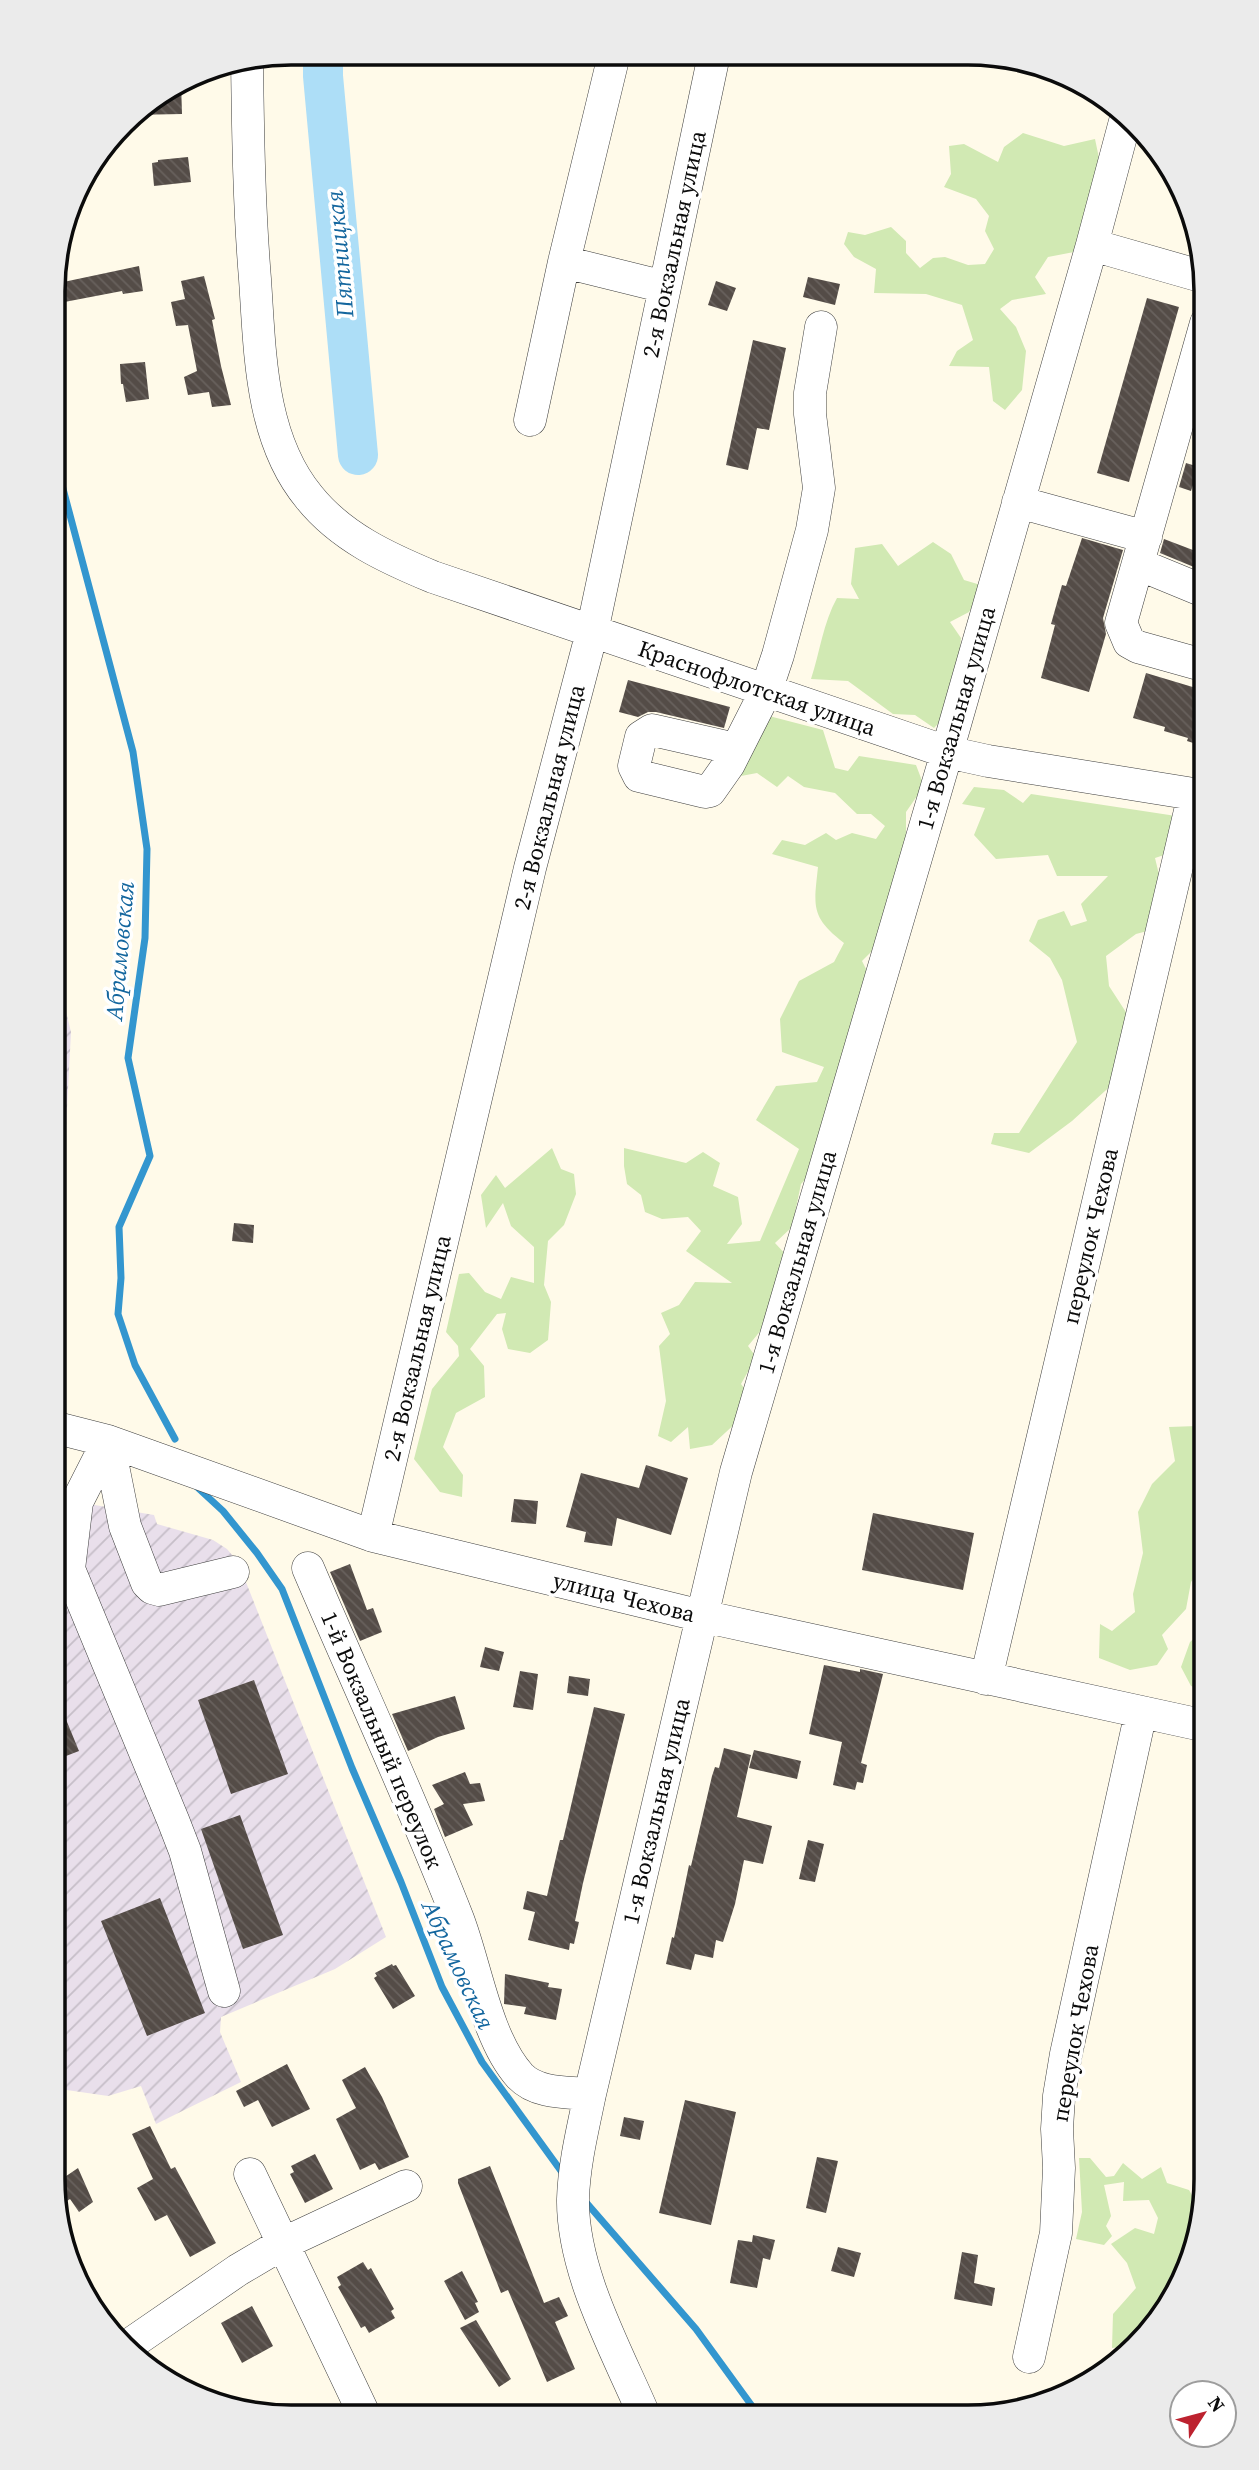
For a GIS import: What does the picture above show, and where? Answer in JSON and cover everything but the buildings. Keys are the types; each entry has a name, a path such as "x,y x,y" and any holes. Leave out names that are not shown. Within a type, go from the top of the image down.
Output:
{"street":[{"path":"530,420 564,262 611,65"},
{"name":"2-я Вокзальная улица","path":"373,1536 530,868 592,632 712,65"},
{"name":"Краснофлотская улица","path":"247,69 248,195 268,403 280,448 292,472 309,498 349,534 377,552 432,577 947,752 988,761 1194,793"},
{"name":"1-я Вокзальная улица","path":"640,2405 589,2284 574,2223 574,2180 590,2094 736,1472 947,752 1093,245 1123,127"},
{"path":"1093,245 1194,274"},
{"path":"564,262 665,287"},
{"path":"736,749 766,691 778,656 817,509 818,471 810,414 810,393 821,327"},
{"path":"1194,366 1121,623 1129,642 1194,662"},
{"path":"1018,502 1142,550 1194,584"},
{"name":"переулок Чехова","path":"986,1679 1194,819"},
{"name":"улица Чехова","path":"65,1430 108,1441 373,1536 702,1616 1194,1723"},
{"path":"65,1553 77,1502 108,1441"},
{"path":"108,1441 125,1526 147,1583 159,1590 233,1572"},
{"name":"1-й Вокзальный переулок","path":"308,1568 437,1867 505,2055 523,2079 533,2086 590,2094"},
{"path":"65,1579 177,1830 224,1991"},
{"name":"переулок Чехова","path":"1029,2357 1056,2233 1059,2180 1057,2130 1066,2054 1140,1712"},
{"path":"250,2174 360,2405"},
{"path":"134,2341 238,2270 282,2244 406,2186"}],"shaded area":[{"path":"65,1008 71,1032 65,1146"},
{"path":"65,1500 154,1515 157,1524 213,1540 227,1549 238,1562 386,1937 335,1969 221,2017 220,2032 241,2082 156,2124 141,2086 108,2096 65,2090"}],"green space":[{"path":"1023,133 1064,146 1095,139 1099,158 1074,252 1048,257 1035,277 1046,294 1012,300 1000,309 1016,327 1026,351 1022,390 1005,410 993,401 989,367 949,366 957,351 973,340 962,305 926,294 874,293 876,269 854,257 844,244 848,232 865,235 891,227 906,241 906,253 920,268 933,258 945,257 968,265 985,264 994,249 985,231 989,216 976,199 944,187 951,174 949,146 964,144 998,162 1004,147"},
{"path":"933,542 951,554 964,580 984,586 969,612 950,622 961,638 958,674 950,711 934,728 915,715 893,714 848,681 811,679 825,627 837,598 859,599 851,584 855,548 882,544 898,566"},
{"path":"769,716 823,730 835,768 848,771 859,756 916,765 924,786 906,812 906,844 880,943 862,961 870,977 843,1066 830,1095 823,1142 813,1171 801,1184 792,1227 775,1243 788,1257 762,1329 748,1346 756,1357 741,1384 748,1393 739,1420 712,1445 690,1449 688,1427 671,1442 658,1436 666,1401 659,1346 670,1334 661,1313 679,1305 695,1282 732,1283 686,1251 701,1231 688,1217 662,1219 645,1212 641,1195 627,1184 624,1148 686,1163 703,1152 720,1163 713,1186 738,1197 742,1224 727,1244 760,1241 799,1149 756,1120 776,1086 817,1082 824,1067 782,1052 780,1019 799,981 834,962 844,943 825,926 817,910 818,867 772,854 782,840 805,845 826,833 836,840 852,833 876,839 885,826 871,814 857,814 835,793 804,787 788,776 777,787 757,773 741,776"},
{"path":"974,787 1004,790 1023,803 1031,794 1176,816 1170,853 1155,858 1163,891 1151,930 1136,934 1106,956 1109,986 1133,1023 1116,1081 1072,1121 1029,1153 991,1144 994,1133 1019,1133 1077,1042 1062,980 1050,958 1029,941 1038,920 1064,911 1071,926 1087,921 1081,904 1108,876 1057,876 1048,855 996,859 974,835 985,808 962,804"},
{"path":"552,1148 561,1169 574,1174 576,1194 564,1225 548,1241 544,1285 551,1302 548,1340 530,1353 508,1349 502,1329 506,1313 497,1314 470,1349 484,1366 485,1397 456,1413 443,1447 463,1475 462,1497 440,1492 414,1459 432,1389 459,1356 458,1346 446,1332 459,1274 469,1273 485,1292 501,1299 511,1277 534,1283 534,1247 511,1226 503,1203 486,1228 481,1195 496,1175 505,1188"},
{"path":"1194,1426 1194,1578 1186,1609 1162,1635 1168,1649 1157,1665 1130,1670 1099,1658 1100,1624 1112,1631 1135,1612 1133,1594 1143,1553 1138,1512 1152,1484 1175,1461 1169,1427"},
{"path":"1194,1638 1194,1687 1181,1667 1190,1642"},
{"path":"1079,2158 1090,2158 1106,2177 1114,2176 1123,2163 1142,2179 1161,2167 1167,2183 1189,2190 1193,2198 1187,2238 1177,2266 1148,2317 1119,2347 1112,2348 1113,2314 1136,2288 1127,2263 1111,2244 1135,2228 1154,2234 1158,2218 1149,2200 1123,2201 1124,2182 1104,2185 1111,2216 1106,2226 1112,2236 1104,2245 1076,2239 1082,2212"}],"waterway":[{"name":"Пятницкая","path":"323,65 358,455"},
{"name":"Абрамовская","path":"65,496 133,752 147,849 145,938 128,1058 150,1156 119,1227 121,1278 118,1314 135,1365 175,1439"},
{"name":"Абрамовская","path":"197,1487 223,1511 282,1589 442,1987 482,2062 564,2175"},
{"name":"Абрамовская","path":"584,2200 696,2329 751,2405"}]}
